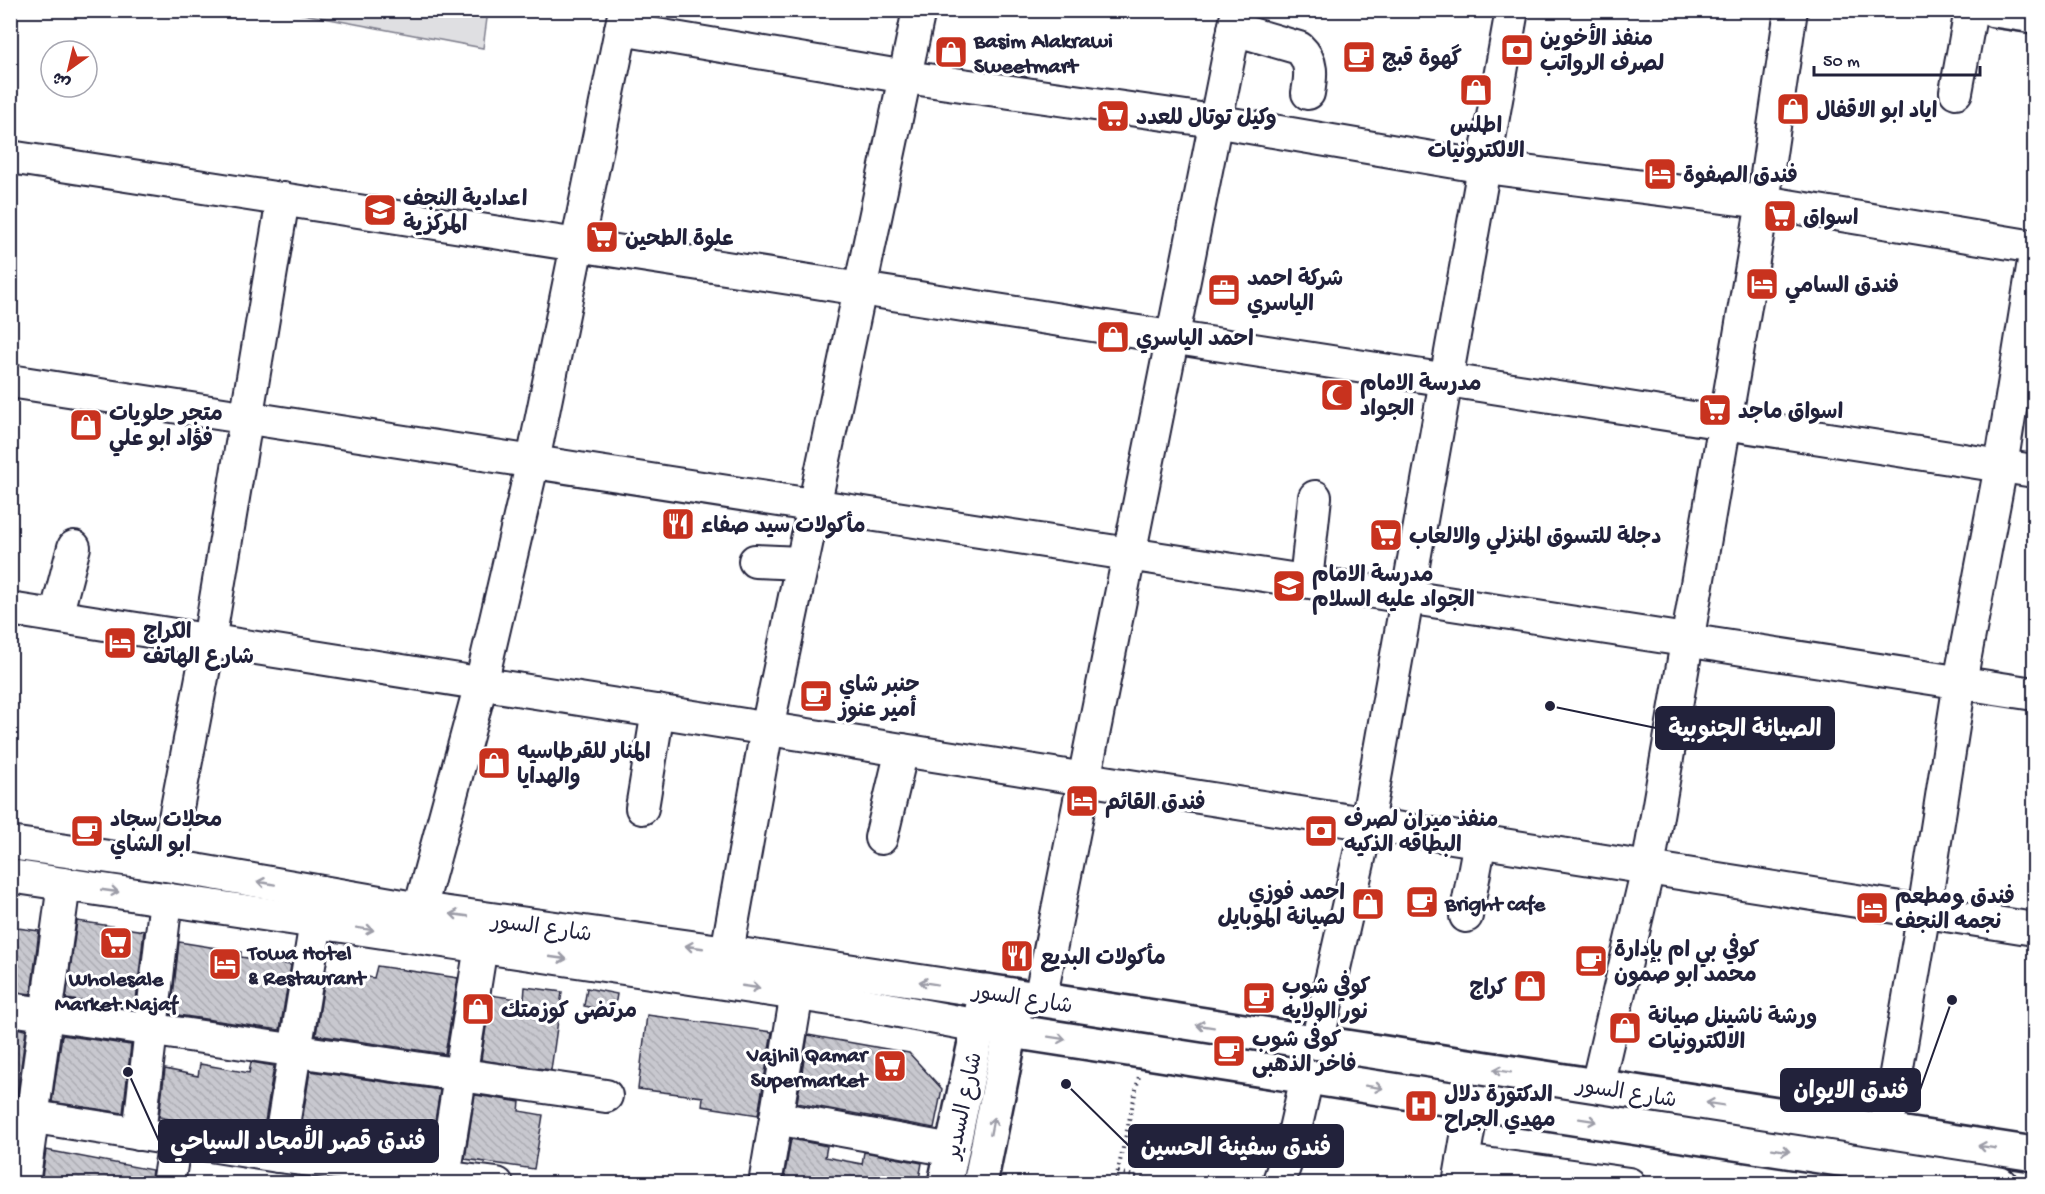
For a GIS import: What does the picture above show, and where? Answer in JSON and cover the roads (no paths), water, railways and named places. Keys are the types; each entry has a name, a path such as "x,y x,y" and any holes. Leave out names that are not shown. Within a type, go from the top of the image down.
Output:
{"main road":[{"path":"1994,10 2034,16"},
{"name":"شارع السور","path":"986,991 2034,1154"},
{"name":"شارع السدير","path":"945,1184 986,991"},
{"name":"شارع السدير","path":"980,1184 1011,1031 1029,998"},
{"name":"شارع السور","path":"979,1026 2000,1184"}],"street":[{"path":"727,952 767,729 919,10"},
{"path":"1317,1043 1367,823 1512,10"},
{"path":"1597,1086 1648,868 1763,202 1791,10"},
{"path":"1956,92 1971,10"},
{"path":"420,909 481,684 533,461 623,20 906,77 1214,121 1485,167 1763,202 2034,248"},
{"path":"1029,998 1083,778 1236,20 1299,48 1307,55 1311,75 1308,93"},
{"path":"10,157 2034,471"},
{"path":"166,865 209,641 283,200"},
{"path":"1886,1131 1960,682 2001,466 2034,261"},
{"path":"10,381 2034,694"},
{"path":"1306,581 1315,497"},
{"path":"56,616 74,547"},
{"path":"755,561 801,563"},
{"path":"10,609 2034,929"},
{"path":"642,808 658,711"},
{"path":"881,838 902,750"},
{"path":"1466,916 1480,841"},
{"name":"شارع السور","path":"10,843 166,865 420,909 986,991"},
{"name":"شارع السور","path":"10,876 797,993 979,1026"},
{"path":"23,1184 21,1115 46,1014 64,884"},
{"path":"139,1134 165,899"},
{"path":"295,1166 296,1050 316,922"},
{"path":"444,1177 481,946"},
{"path":"851,1002 854,971"},
{"path":"765,1184 797,993"},
{"path":"10,1009 606,1096"},
{"path":"1278,1184 1291,1147 1306,1077"},
{"path":"1473,1102 1461,1172 1629,1184"},
{"path":"21,1115 175,1140 295,1166 444,1177 497,1184"},
{"path":"776,1118 952,1150"},
{"path":"168,1184 175,1140"}],"place":[{"name":"منفذ الأخوين لصرف الرواتب","path":"1517,50"},
{"name":"Basim Alakrawi Sweetmart","path":"951,52"},
{"name":"گهوة قبچ","path":"1359,57"},
{"name":"اطلس الالكترونيات","path":"1476,90"},
{"name":"اياد ابو الاقفال","path":"1793,109"},
{"name":"وكيل توتال للعدد","path":"1113,116"},
{"name":"فندق الصفوة","path":"1660,174"},
{"name":"اعدادية النجف المركزية","path":"380,210"},
{"name":"اسواق","path":"1780,216"},
{"name":"علوة الطحين","path":"602,237"},
{"name":"فندق السامي","path":"1762,284"},
{"name":"شركة احمد الياسري","path":"1224,290"},
{"name":"احمد الياسري","path":"1113,337"},
{"name":"مدرسة الامام الجواد","path":"1337,395"},
{"name":"اسواق ماجد","path":"1715,410"},
{"name":"متجر حلويات فؤاد ابو علي","path":"86,425"},
{"name":"مأكولات سيد صفاء","path":"678,524"},
{"name":"دجلة للتسوق المنزلي والالعاب","path":"1386,535"},
{"name":"مدرسة الامام الجواد عليه السلام","path":"1289,586"},
{"name":"الكراج شارع الهاتف","path":"120,643"},
{"name":"جنبر شاي أمير عنوز","path":"816,696"},
{"name":"الصيانة الجنوبية","path":"1550,706"},
{"name":"المنار للقرطاسيه والهدايا","path":"494,763"},
{"name":"فندق القائم","path":"1082,801"},
{"name":"محلات سجاد ابو الشاي","path":"87,831"},
{"name":"منفذ ميران لصرف البطاقه الذكيه","path":"1321,831"},
{"name":"Bright cafe","path":"1422,902"},
{"name":"احمد فوزي لصيانة الموبايل","path":"1368,904"},
{"name":"فندق ومطعم نجمه النجف","path":"1872,908"},
{"name":"Wholesale Market Najaf","path":"116,943"},
{"name":"مأكولات البديع","path":"1017,956"},
{"name":"كوفي بي ام بإدارة محمد ابو صمون","path":"1591,961"},
{"name":"Towa Hotel & Restaurant","path":"225,964"},
{"name":"كراج","path":"1530,986"},
{"name":"كوفي شوب نور الولايه","path":"1259,998"},
{"name":"فندق الايوان","path":"1952,1000"},
{"name":"مرتضى كوزمتك","path":"478,1009"},
{"name":"ورشة ناشينل صيانة الالكترونيات","path":"1625,1028"},
{"name":"کوفی شوب فاخر الذهبی","path":"1229,1051"},
{"name":"Vajhil Qamar Supermarket","path":"890,1066"},
{"name":"فندق قصر الأمجاد السياحي","path":"128,1072"},
{"name":"فندق سفينة الحسين","path":"1066,1084"},
{"name":"الدكتورة دلال مهدي الجراح","path":"1421,1106"}]}
